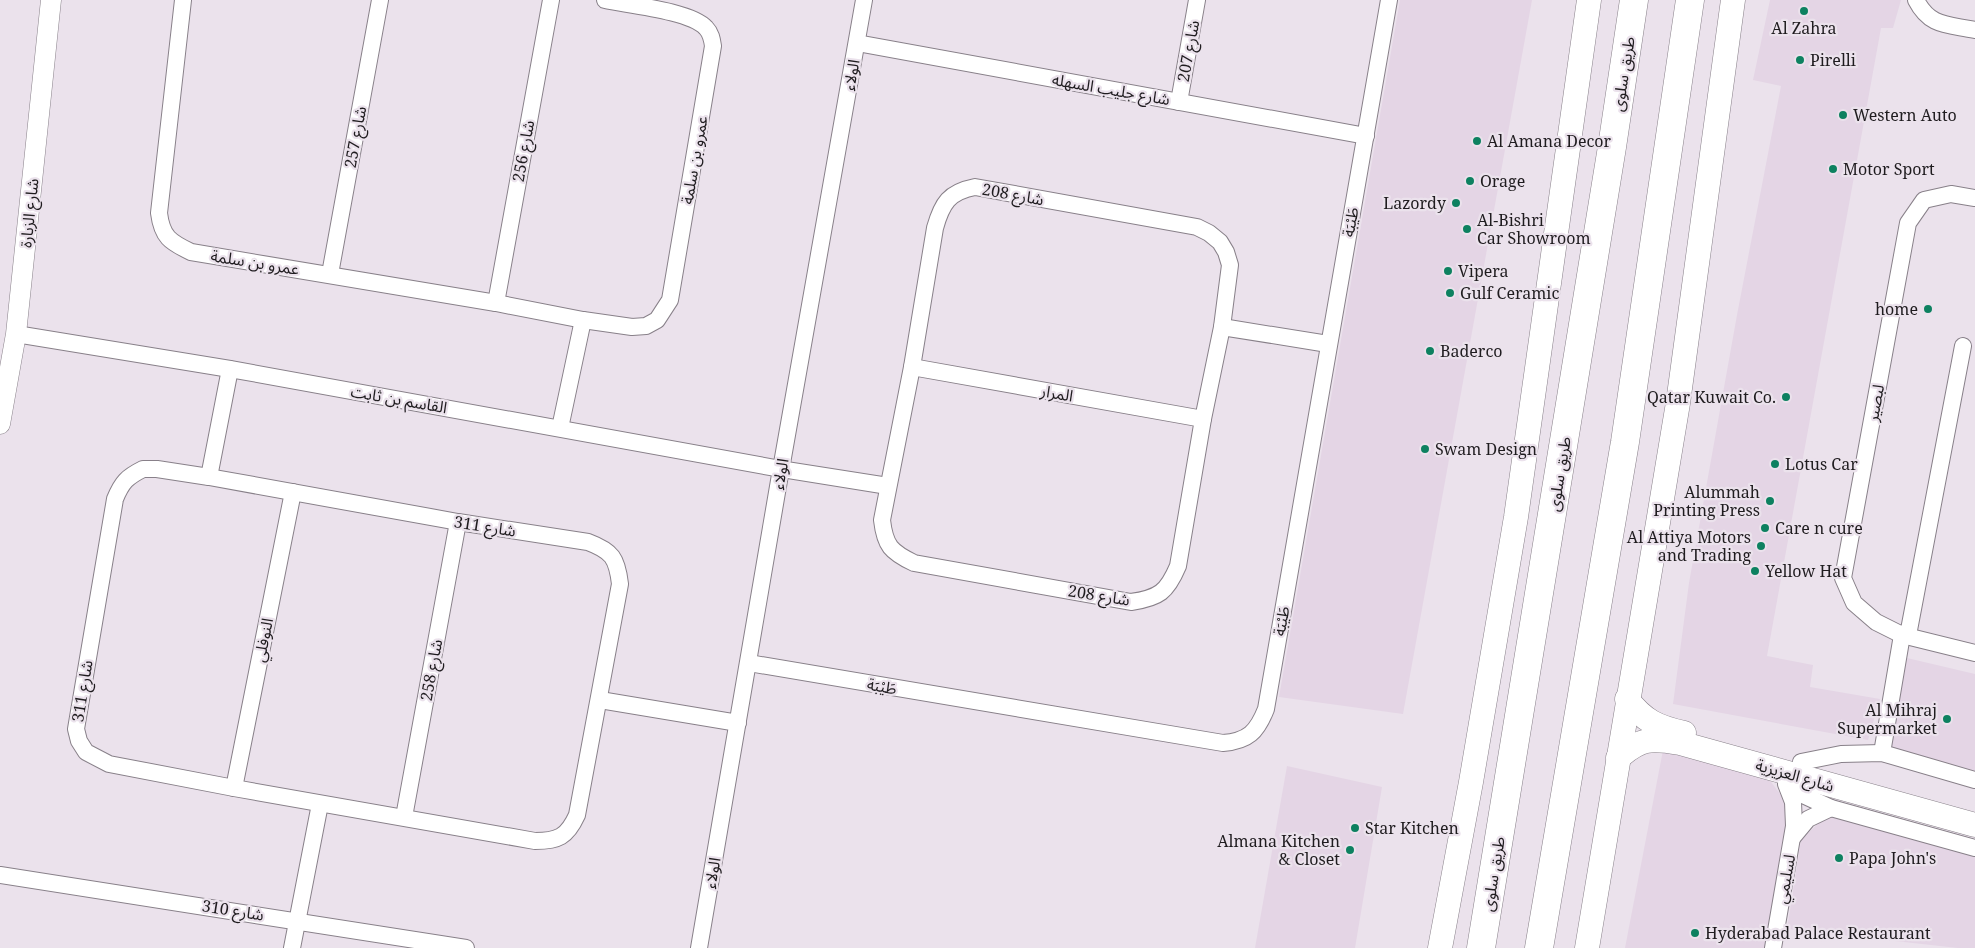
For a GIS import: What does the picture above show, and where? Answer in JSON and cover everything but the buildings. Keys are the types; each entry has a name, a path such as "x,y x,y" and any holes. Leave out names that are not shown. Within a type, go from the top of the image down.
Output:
{"highway":[{"name":"طريق سلوى","path":"1481,948 1608,176 1634,0"},
{"path":"1539,948 1625,442 1690,0"}],"main road":[{"path":"1440,948 1471,782 1516,517 1589,0"},
{"path":"1587,948 1678,403 1733,0"},
{"name":"شارع العزيزية","path":"1628,699 1643,717 1666,729 1975,808"},
{"name":"شارع العزيزية","path":"1618,758 1632,746 1642,742 1665,740 1708,750 1782,779 1975,825"}],"street":[{"name":"شارع الزبارة","path":"0,424 16,334 51,0"},
{"name":"عمرو بن سلمة","path":"183,0 159,213 161,227 167,238 191,252 330,274 583,320 632,327 646,326 657,320 670,300 714,46 711,35 706,28 688,16 605,0"},
{"name":"شارع 257","path":"330,274 380,0"},
{"name":"شارع 256","path":"496,303 551,0"},
{"name":"الولاء","path":"699,948 864,0"},
{"name":"شارع 207","path":"1179,102 1197,0"},
{"name":"طَيْبَة","path":"749,663 1223,743 1238,741 1250,735 1261,723 1266,709 1389,0"},
{"path":"1916,0 1921,10 1934,22 1975,30"},
{"name":"شارع جليب السهله","path":"857,43 1366,136"},
{"name":"شارع 208","path":"976,187 1197,227 1209,233 1220,242 1226,252 1230,266 1222,327 1203,420 1178,566 1172,580 1162,593 1149,600 1131,602 914,563 890,548 884,537 882,520 912,368 935,228 940,210 950,197 961,190 976,187"},
{"name":"لبصير","path":"1975,198 1951,194 1924,200 1908,222 1843,578 1854,604 1876,622 1902,635 1975,653"},
{"path":"560,428 583,320"},
{"path":"1222,327 1328,344"},
{"name":"القاسم بن ثابت","path":"16,334 230,369 781,469"},
{"path":"1882,753 1902,635 1909,630 1964,346"},
{"name":"المرار","path":"912,368 1203,420"},
{"path":"208,477 230,369"},
{"name":"شارع 311","path":"143,469 157,469 293,492 458,522 588,542 602,548 615,558 620,584 600,700 577,815 571,828 562,836 551,841 535,841 320,804 109,764 86,752 79,741 76,729 115,499 121,484 143,469"},
{"path":"781,469 888,486"},
{"name":"النوفلي","path":"234,788 293,492"},
{"name":"شارع 258","path":"404,818 458,522"},
{"path":"600,700 738,723"},
{"name":"شارع العزيزية","path":"1801,762 1841,754 1882,753 1975,780"},
{"name":"شارع العزيزية","path":"1782,779 1831,808 1975,848"},
{"name":"لسليمي","path":"1773,948 1792,839 1794,813 1794,802 1782,779"},
{"path":"292,948 320,804"},
{"name":"لسليمي","path":"1792,839 1808,818 1831,808"},
{"name":"شارع 310","path":"0,875 298,920 466,948"}],"shaded area":[{"path":"1400,0 1532,0 1403,714 1279,697"},
{"path":"1770,0 1901,0 1893,28 1881,28 1767,656 1813,665 1810,687 1880,699 1868,740 1673,704 1689,583 1737,315 1781,86 1753,80"},
{"path":"1907,658 1975,674 1975,773 1890,748"},
{"path":"1664,745 1768,778 1787,803 1786,839 1766,948 1625,948"},
{"path":"1287,766 1382,787 1355,948 1255,948"},
{"path":"1829,813 1975,856 1975,948 1958,948 1787,929 1801,840"}],"place":[{"name":"Al Zahra","path":"1804,11"},
{"name":"Pirelli","path":"1800,60"},
{"name":"Western Auto","path":"1843,115"},
{"name":"Al Amana Decor","path":"1477,141"},
{"name":"Motor Sport","path":"1833,169"},
{"name":"Orage","path":"1470,181"},
{"name":"Lazordy","path":"1456,203"},
{"name":"Al-Bishri Car Showroom","path":"1467,229"},
{"name":"Vipera","path":"1448,271"},
{"name":"Gulf Ceramic","path":"1450,293"},
{"name":"home","path":"1928,309"},
{"name":"Baderco","path":"1430,351"},
{"name":"Qatar Kuwait Co.","path":"1786,397"},
{"name":"Swam Design","path":"1425,449"},
{"name":"Lotus Car","path":"1775,464"},
{"name":"Alummah Printing Press","path":"1770,501"},
{"name":"Care n cure","path":"1765,528"},
{"name":"Al Attiya Motors and Trading","path":"1761,546"},
{"name":"Yellow Hat","path":"1755,571"},
{"name":"Al Mihraj Supermarket","path":"1947,719"},
{"name":"Star Kitchen","path":"1355,828"},
{"name":"Almana Kitchen & Closet","path":"1350,850"},
{"name":"Papa John's","path":"1839,858"},
{"name":"Hyderabad Palace Restaurant","path":"1695,933"}]}
